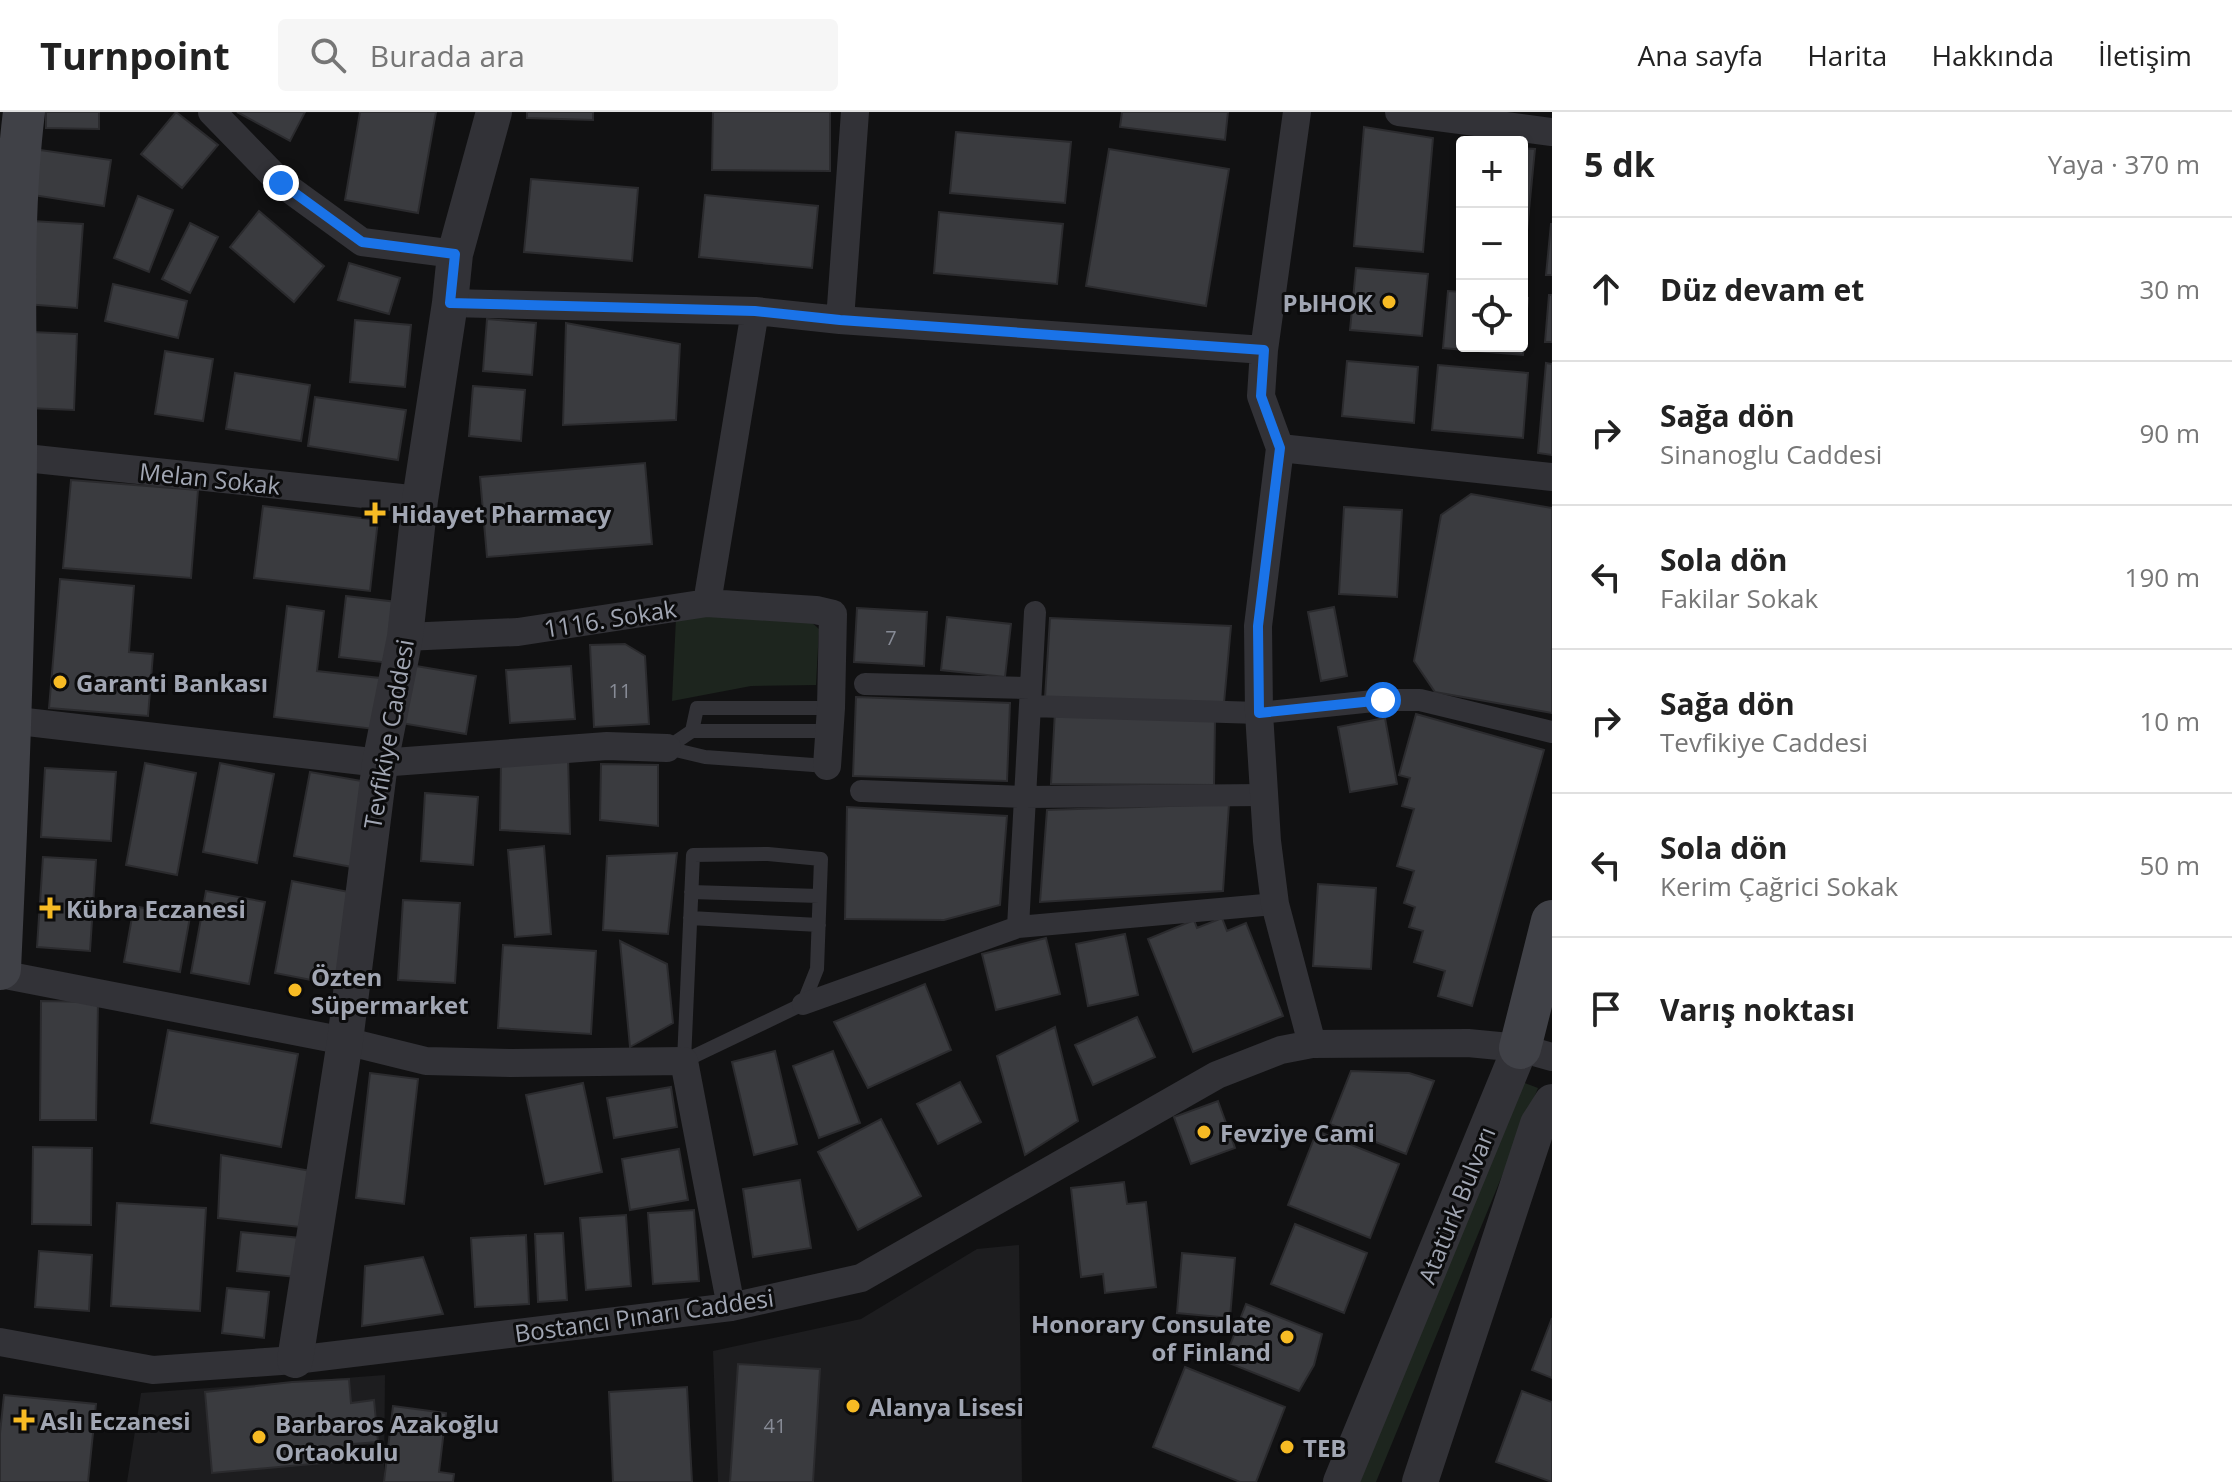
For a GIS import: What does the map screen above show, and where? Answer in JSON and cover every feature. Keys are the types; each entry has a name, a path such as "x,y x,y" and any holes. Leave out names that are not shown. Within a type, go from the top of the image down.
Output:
{"main road":[{"path":"0,972 8,458 17,169 24,112"},
{"name":"Atatürk Bulvarı","path":"1536,1053 1552,921"}],"street":[{"path":"212,112 281,183 362,242 455,254"},
{"name":"Tevfikiye Caddesi","path":"295,1360 345,1041 380,763 405,637 420,500 455,254 494,112"},
{"path":"840,320 855,112"},
{"path":"1297,112 1264,350 1261,396 1280,448 1258,626 1259,713 1275,904 1312,1044"},
{"path":"1399,112 1552,132"},
{"path":"450,303 755,311 840,320 1264,350"},
{"path":"707,603 755,311"},
{"path":"1280,448 1552,477"},
{"name":"Melan Sokak","path":"8,458 420,500"},
{"name":"1116. Sokak","path":"405,637 518,632 707,603 816,610 833,614 830,719"},
{"path":"1018,927 1035,612"},
{"path":"865,684 1259,713 1383,700 1420,700 1552,732"},
{"path":"827,766 830,719"},
{"path":"6,720 380,763 607,746 667,748"},
{"path":"861,791 1024,797 1264,795"},
{"path":"803,1004 1018,927 1275,904"},
{"path":"0,972 345,1041 426,1061 684,1061 731,1307"},
{"name":"Bostancı Pınarı Caddesi","path":"0,1342 153,1370 295,1360 731,1307 861,1278 1217,1075 1281,1050 1312,1044 1468,1043 1536,1053"},
{"name":"Atatürk Bulvarı","path":"1341,1482 1536,1053"},
{"name":"Atatürk Bulvarı","path":"1420,1482 1538,1124 1552,1102"}],"lane":[{"path":"692,731 697,708 830,719"},
{"path":"667,748 692,731 830,719"},
{"path":"667,748 705,757 827,766"},
{"path":"768,854 821,859 817,969 803,1004 684,1061 691,892 693,855 768,854"},
{"path":"691,892 819,896"},
{"path":"690,918 819,925"}],"shaded area":[{"path":"706,610 808,619 819,629 816,685 751,686 672,701 676,618"},
{"path":"1519,1081 1538,1088 1376,1482 1356,1482"},
{"name":"Alanya Lisesi","path":"1019,1245 1022,1482 718,1482 713,1351 861,1319 977,1249"},
{"name":"Barbaros Azakoğlu Ortaokulu","path":"385,1375 384,1482 127,1482 141,1393"}],"building":[{"path":"46,112 99,112 99,129 46,128"},
{"path":"176,112 218,145 182,188 141,154"},
{"path":"237,112 305,112 290,141"},
{"path":"360,112 436,112 418,213 345,200"},
{"path":"527,112 593,112 593,120 527,118"},
{"path":"713,112 830,112 830,171 712,170"},
{"path":"1122,112 1228,112 1225,140 1120,127"},
{"path":"1364,127 1433,138 1423,252 1354,246"},
{"path":"956,132 1071,142 1065,203 950,193"},
{"path":"26,148 111,160 104,206 20,193"},
{"path":"1528,148 1535,149 1528,220"},
{"path":"1109,149 1229,169 1206,306 1086,286"},
{"path":"531,179 638,188 632,261 524,252"},
{"path":"705,195 818,206 812,268 699,257"},
{"path":"138,196 173,210 149,272 114,258"},
{"path":"259,211 324,266 294,302 230,247"},
{"path":"939,212 1063,224 1057,284 934,273"},
{"path":"31,221 83,224 77,308 25,304"},
{"path":"190,223 218,237 190,293 162,279"},
{"path":"1551,224 1552,275 1546,275"},
{"path":"349,263 400,278 389,314 338,300"},
{"name":"РЫНОК","path":"1356,268 1428,274 1422,336 1350,330"},
{"path":"113,284 187,301 178,338 105,321"},
{"path":"1448,291 1456,292 1456,349 1443,348"},
{"path":"1549,295 1552,295 1552,342 1545,342"},
{"path":"487,319 536,323 532,375 483,371"},
{"path":"355,320 411,325 405,387 350,382"},
{"path":"566,323 680,344 676,420 563,425"},
{"path":"31,332 77,334 74,410 28,408"},
{"path":"165,351 213,359 203,421 155,414"},
{"path":"1489,352 1523,352 1523,355"},
{"path":"1347,361 1418,367 1414,423 1342,416"},
{"path":"1546,363 1552,364 1552,455 1538,453"},
{"path":"1438,365 1528,373 1523,438 1432,430"},
{"path":"235,373 310,385 301,441 226,429"},
{"path":"473,386 525,390 521,441 469,436"},
{"path":"315,397 406,410 398,460 308,446"},
{"path":"645,463 652,544 487,557 480,477"},
{"path":"71,480 198,490 191,578 63,568"},
{"path":"1471,494 1552,508 1552,713 1435,692 1414,661 1441,515"},
{"path":"263,506 378,520 370,591 254,578"},
{"path":"1344,507 1402,510 1397,597 1339,594"},
{"path":"60,579 134,586 129,652 153,654 148,716 49,708"},
{"path":"346,596 397,602 390,663 339,657"},
{"path":"287,606 324,611 317,671 380,678 374,729 274,717"},
{"path":"1334,607 1347,676 1321,681 1308,612"},
{"path":"857,608 927,612 924,666 854,662"},
{"path":"947,617 1011,624 1005,677 941,670"},
{"path":"1050,618 1231,626 1224,703 1045,698"},
{"path":"625,644 645,656 649,724 594,727 590,645"},
{"path":"410,665 476,676 466,734 401,723"},
{"path":"571,666 575,719 510,723 506,670"},
{"path":"856,697 1010,703 1007,781 853,776"},
{"path":"1055,711 1215,721 1214,785 1051,784"},
{"path":"1416,714 1544,750 1472,1006 1438,996 1445,971 1414,962 1423,931 1409,927 1415,907 1404,903 1414,871 1397,866 1414,809 1402,806 1410,778 1399,775"},
{"path":"1385,718 1397,784 1350,792 1338,727"},
{"path":"568,756 570,834 500,830 501,760"},
{"path":"145,763 196,773 177,875 126,865"},
{"path":"220,763 274,774 257,863 203,852"},
{"path":"601,764 658,765 658,826 600,820"},
{"path":"45,768 116,772 111,841 41,837"},
{"path":"310,772 373,783 357,868 294,856"},
{"path":"425,793 478,797 473,865 421,861"},
{"path":"1229,804 1223,891 1040,902 1047,810"},
{"path":"847,807 1007,816 1000,905 944,920 845,919"},
{"path":"544,846 551,934 515,937 508,850"},
{"path":"677,853 668,934 603,930 607,856"},
{"path":"43,857 96,860 90,951 37,947"},
{"path":"292,881 354,893 337,985 275,973"},
{"path":"1318,884 1376,888 1371,969 1313,966"},
{"path":"206,891 265,902 249,984 191,973"},
{"path":"403,900 460,903 455,983 398,980"},
{"path":"134,906 190,917 180,972 124,962"},
{"path":"1222,918 1227,931 1246,923 1283,1016 1193,1052 1148,939 1194,920 1197,928"},
{"path":"1125,934 1138,995 1088,1006 1076,944"},
{"path":"1046,938 1060,994 996,1010 982,954"},
{"path":"620,941 667,964 673,1023 630,1047"},
{"path":"503,945 596,951 591,1034 498,1028"},
{"path":"925,984 951,1050 868,1088 834,1022"},
{"path":"41,1001 98,1002 96,1120 40,1120"},
{"path":"1137,1017 1155,1057 1093,1085 1075,1045"},
{"path":"1055,1027 1078,1121 1025,1155 997,1056"},
{"path":"168,1030 298,1054 281,1147 151,1123"},
{"path":"775,1051 797,1144 754,1155 732,1062"},
{"path":"833,1051 860,1123 819,1138 793,1066"},
{"path":"1351,1071 1409,1073 1434,1081 1406,1154 1330,1124"},
{"path":"370,1073 418,1079 404,1204 356,1198"},
{"path":"960,1082 981,1122 938,1144 917,1104"},
{"path":"583,1083 602,1172 545,1184 526,1095"},
{"path":"671,1087 677,1127 614,1138 607,1098"},
{"name":"Fevziye Cami","path":"1218,1101 1235,1148 1191,1164 1174,1117"},
{"path":"881,1119 921,1196 858,1230 818,1152"},
{"path":"1317,1131 1399,1164 1370,1238 1288,1205"},
{"path":"33,1147 92,1148 91,1225 32,1224"},
{"path":"679,1149 688,1200 630,1210 622,1159"},
{"path":"221,1155 311,1171 300,1227 218,1218"},
{"path":"800,1180 811,1248 753,1257 743,1189"},
{"path":"1124,1182 1127,1204 1146,1202 1156,1287 1105,1293 1103,1274 1081,1277 1071,1188"},
{"path":"117,1203 206,1208 200,1311 111,1306"},
{"path":"694,1210 699,1281 653,1284 648,1213"},
{"path":"626,1215 631,1286 586,1290 580,1218"},
{"path":"1295,1224 1367,1253 1344,1313 1271,1284"},
{"path":"241,1232 300,1238 296,1277 237,1271"},
{"path":"563,1233 567,1300 538,1302 535,1234"},
{"path":"526,1235 529,1304 475,1307 471,1238"},
{"path":"39,1251 92,1255 89,1311 35,1307"},
{"path":"1182,1253 1235,1258 1230,1318 1177,1313"},
{"path":"423,1257 443,1314 362,1326 365,1266"},
{"path":"227,1288 269,1292 264,1338 222,1333"},
{"path":"1246,1304 1322,1334 1314,1365 1299,1391 1224,1361"},
{"path":"1552,1318 1552,1378 1532,1370"},
{"path":"738,1364 820,1369 813,1482 730,1482"},
{"path":"1185,1367 1285,1407 1256,1482 1240,1482 1153,1447"},
{"path":"349,1379 351,1403 374,1400 378,1442 354,1444 356,1460 212,1473 205,1392"},
{"path":"687,1387 692,1482 613,1482 609,1392"},
{"path":"1522,1391 1552,1402 1552,1482 1496,1462"},
{"path":"4,1395 96,1404 88,1482 0,1482"},
{"path":"393,1406 446,1413 439,1472 454,1474 453,1482 384,1482"}],"place":[{"name":"РЫНОК","path":"1389,302"},
{"name":"Hidayet Pharmacy","path":"375,513"},
{"name":"Garanti Bankası","path":"60,682"},
{"name":"Kübra Eczanesi","path":"50,908"},
{"name":"Özten Süpermarket","path":"295,990"},
{"name":"Fevziye Cami","path":"1204,1132"},
{"name":"Honorary Consulate of Finland","path":"1287,1337"},
{"name":"Alanya Lisesi","path":"853,1406"},
{"name":"Aslı Eczanesi","path":"24,1420"},
{"name":"Barbaros Azakoğlu Ortaokulu","path":"259,1437"},
{"name":"TEB","path":"1287,1447"}],"route":[{"path":"281,183 362,242 455,254 450,303 755,311 840,320 1264,350 1261,396 1280,448 1258,626 1259,713 1383,700"}]}
